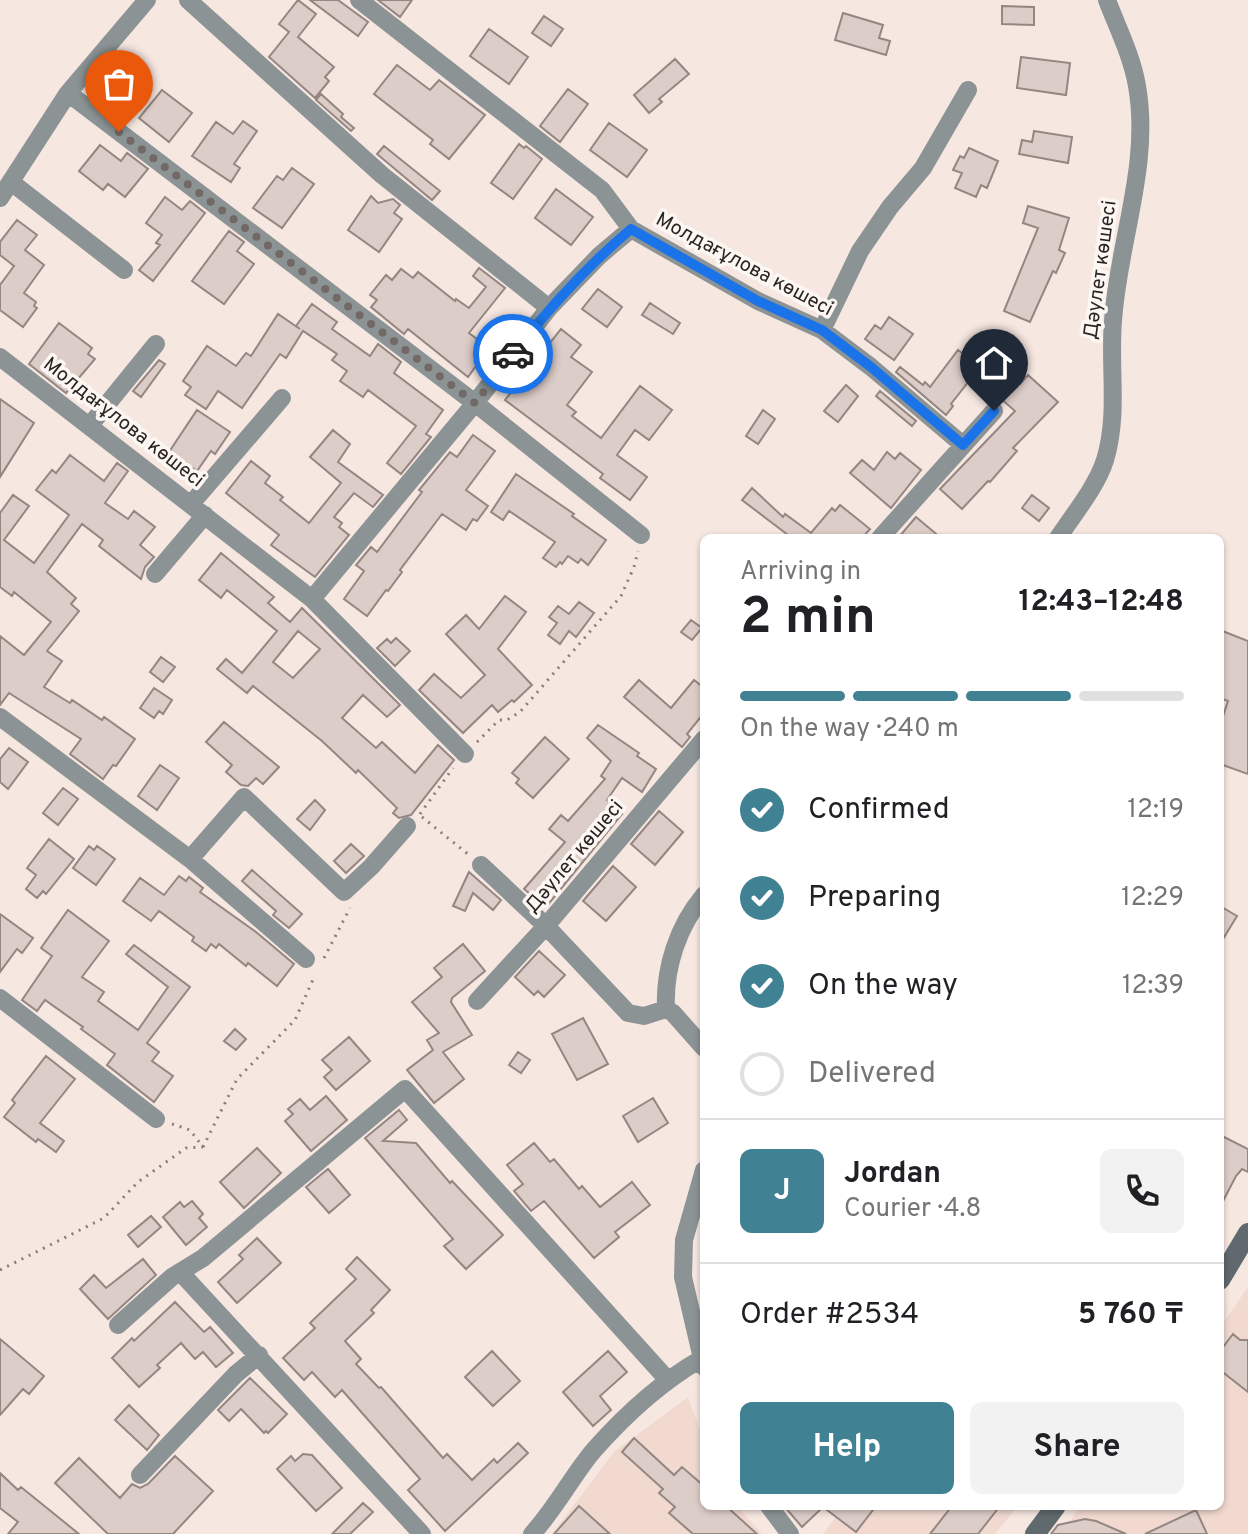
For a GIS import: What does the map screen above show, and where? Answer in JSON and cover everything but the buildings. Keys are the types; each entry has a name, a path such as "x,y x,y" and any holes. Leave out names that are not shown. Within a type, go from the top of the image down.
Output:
{"main road":[{"path":"1224,1273 1248,1233"},
{"path":"1035,1534 1053,1510"}],"street":[{"path":"0,198 68,93 147,0"},
{"path":"188,0 382,175 549,308"},
{"name":"Молдағұлова көшесі","path":"359,0 602,190 631,229 758,301 822,330 963,445"},
{"name":"Дәулет көшесі","path":"1061,534 1097,479 1105,460 1114,414 1113,320 1140,142 1137,87 1131,60 1107,0"},
{"path":"822,330 860,251 890,207 923,168 968,90"},
{"path":"68,93 475,403 641,535"},
{"path":"11,182 124,270"},
{"path":"312,599 475,403 549,308 599,256 631,229"},
{"path":"91,424 156,344"},
{"name":"Молдағұлова көшесі","path":"0,357 91,424 312,599 465,754"},
{"path":"155,574 198,509 282,398"},
{"path":"884,534 994,411"},
{"path":"0,717 190,859 306,959"},
{"name":"Дәулет көшесі","path":"477,1001 546,926 700,744"},
{"path":"190,859 244,797 344,892 413,820"},
{"path":"481,865 546,926 628,1013 644,1016 666,1009 700,1043"},
{"path":"666,1009 665,992 673,951 684,923 700,901"},
{"path":"0,998 156,1119"},
{"path":"118,1325 172,1277 203,1258 405,1089 667,1379"},
{"path":"700,1184 684,1240 683,1277 700,1350"},
{"path":"181,1273 422,1534"},
{"path":"140,1475 236,1374 259,1355"},
{"path":"532,1534 594,1450 667,1379 700,1364"},
{"path":"772,1510 790,1534"}],"path":[{"path":"481,865 413,820 465,754 495,723 520,712 621,596 634,567 641,535"},
{"path":"203,1147 237,1079 295,1020 350,908 344,892"},
{"path":"156,1119 190,1130 203,1147"},
{"path":"0,1270 104,1218 138,1182 186,1148 203,1147"}],"shaded area":[{"path":"1248,1287 1248,1534 1060,1534 1078,1510 1224,1510 1224,1321"},
{"path":"688,1397 700,1430 700,1510 741,1510 762,1534 552,1534 614,1452"},
{"path":"841,1510 1015,1510 995,1534 823,1534"}],"way so far":[{"path":"119,132 475,403 513,354"}],"route":[{"path":"513,354 549,308 599,256 631,229 758,301 822,330 963,445 994,411"}]}
